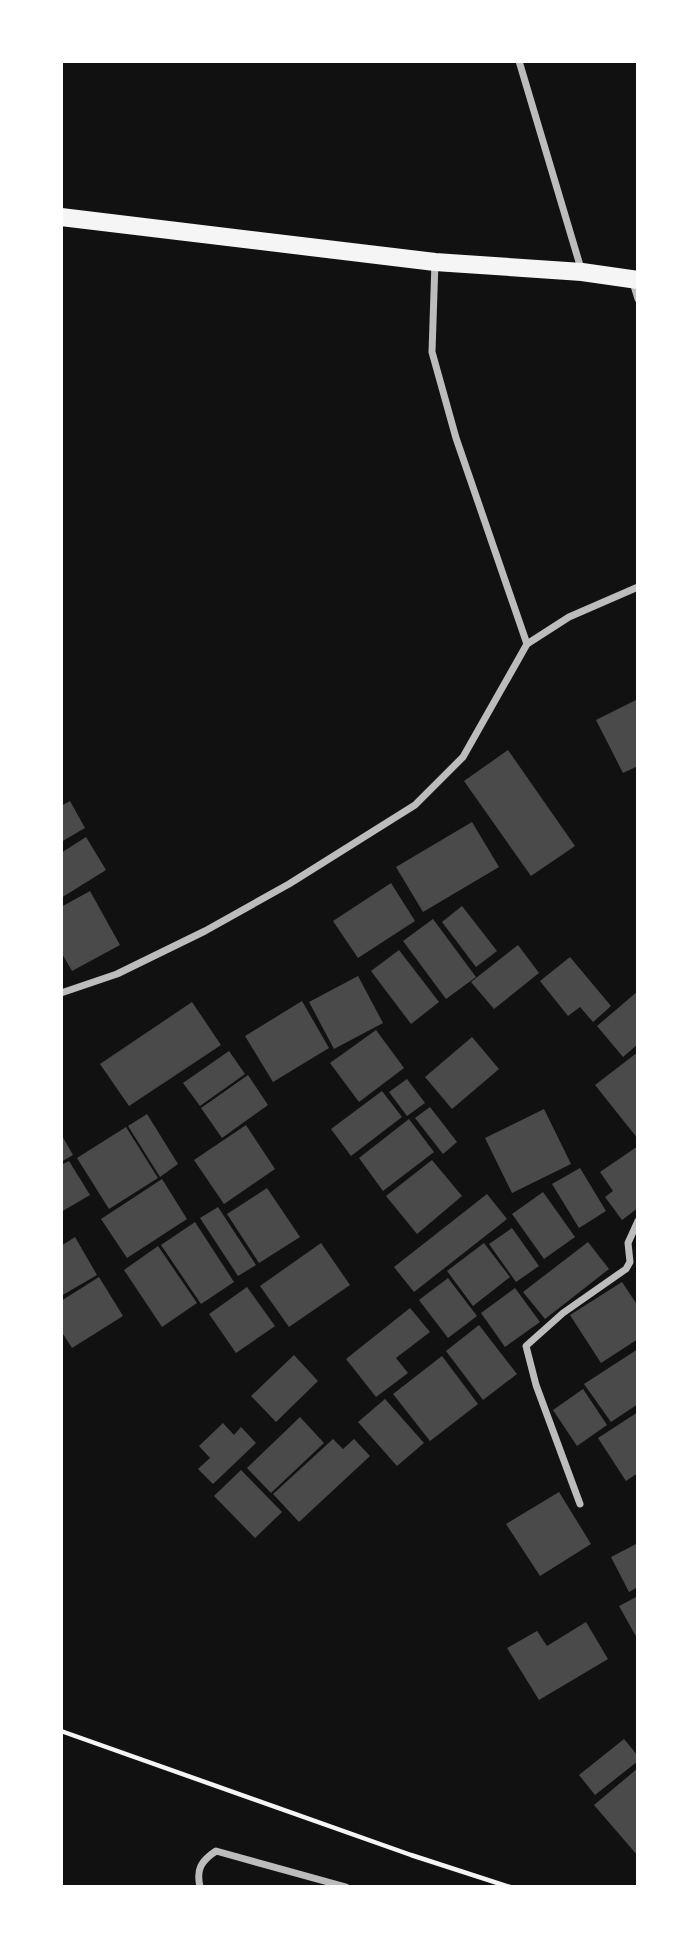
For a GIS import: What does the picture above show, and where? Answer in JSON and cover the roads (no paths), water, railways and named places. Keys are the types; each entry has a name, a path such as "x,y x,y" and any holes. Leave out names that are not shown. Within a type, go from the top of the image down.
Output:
{"main road":[{"path":"61,217 435,262 582,272 635,280"}],"street":[{"path":"519,61 582,272"},
{"path":"435,262 432,352 457,438 527,645"},
{"path":"635,280 638,299"},
{"path":"61,993 117,974 205,931 289,884 415,805 463,757 527,645 569,617 638,587"},
{"path":"580,1504 536,1385 526,1346 563,1313 626,1269 630,1262 628,1243 638,1221"},
{"path":"200,1887 197,1875 202,1860 216,1852 346,1887"}]}
